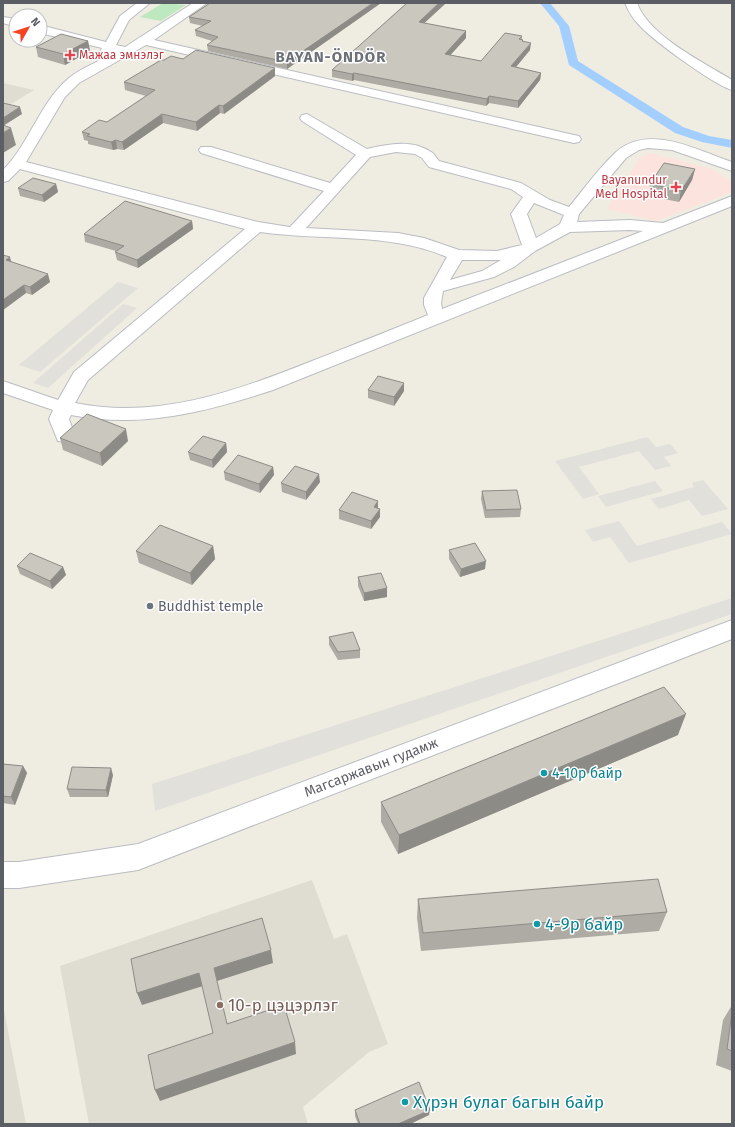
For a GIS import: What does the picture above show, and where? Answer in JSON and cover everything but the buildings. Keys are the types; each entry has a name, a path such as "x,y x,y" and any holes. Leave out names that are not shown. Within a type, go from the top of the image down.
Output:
{"street":[{"path":"99,66 124,18 144,3"},
{"path":"3,178 17,164 60,95 74,80 144,42 201,3"},
{"path":"631,3 632,9 641,21 658,37 732,86"},
{"path":"48,31 127,51"},
{"path":"144,42 574,139"},
{"path":"307,118 365,154"},
{"path":"438,287 473,280 494,272 508,264 569,220 621,155 631,147 641,143 671,145 731,167"},
{"path":"294,232 365,154 384,149 409,149 426,155 434,164 461,173 501,181 516,186 555,208 569,220 664,228"},
{"path":"206,150 334,189"},
{"path":"17,164 256,227 294,232 397,238 442,248 456,255 491,257 511,254 532,246"},
{"path":"532,195 519,214 532,246"},
{"path":"3,386 64,407 106,415 135,416 167,413 209,404 266,386 732,201"},
{"path":"65,436 59,419 76,383 92,365 256,227"},
{"path":"438,318 432,303 438,287 452,265 456,255"},
{"name":"Магсаржавын гудамж","path":"3,875 19,875 138,857 732,630"}],"shaded area":[{"path":"3,83 34,90 3,109"},
{"name":"Bayanundur Med Hospital","path":"651,153 712,169 732,182 732,192 656,221 607,209 640,157"},
{"path":"118,282 138,288 40,372 19,365"},
{"path":"123,304 137,308 48,388 33,383"},
{"path":"647,437 656,447 670,444 678,453 664,457 671,466 655,470 639,451 579,467 599,494 583,499 555,461"},
{"path":"703,480 728,509 702,516 689,500 659,509 651,499 694,487 692,483"},
{"path":"655,481 663,491 606,507 598,496"},
{"path":"619,521 637,546 722,522 732,534 629,563 610,537 593,542 585,530"},
{"path":"732,598 732,614 155,811 152,784"},
{"name":"10-р цэцэрлэг","path":"312,880 334,939 347,934 388,1044 369,1052 303,1107 308,1124 89,1124 60,966"},
{"path":"3,1005 26,1124 3,1124"}],"green space":[{"path":"163,3 186,5 161,21 140,17"}],"waterway":[{"path":"545,3 564,26 573,63 679,130 706,139 732,144"}],"place":[{"name":"Maжаа эмнэлэг","path":"70,55"},
{"name":"Bayanundur Med Hospital","path":"676,187"},
{"name":"Buddhist temple","path":"150,606"},
{"name":"4-10р байр","path":"544,773"},
{"name":"4-9р байр","path":"537,924"},
{"name":"10-р цэцэрлэг","path":"220,1005"},
{"name":"Хүрэн булаг багын байр","path":"405,1102"}],"district":[{"name":"BAYAN-ÖNDÖR","path":"331,57"}]}
